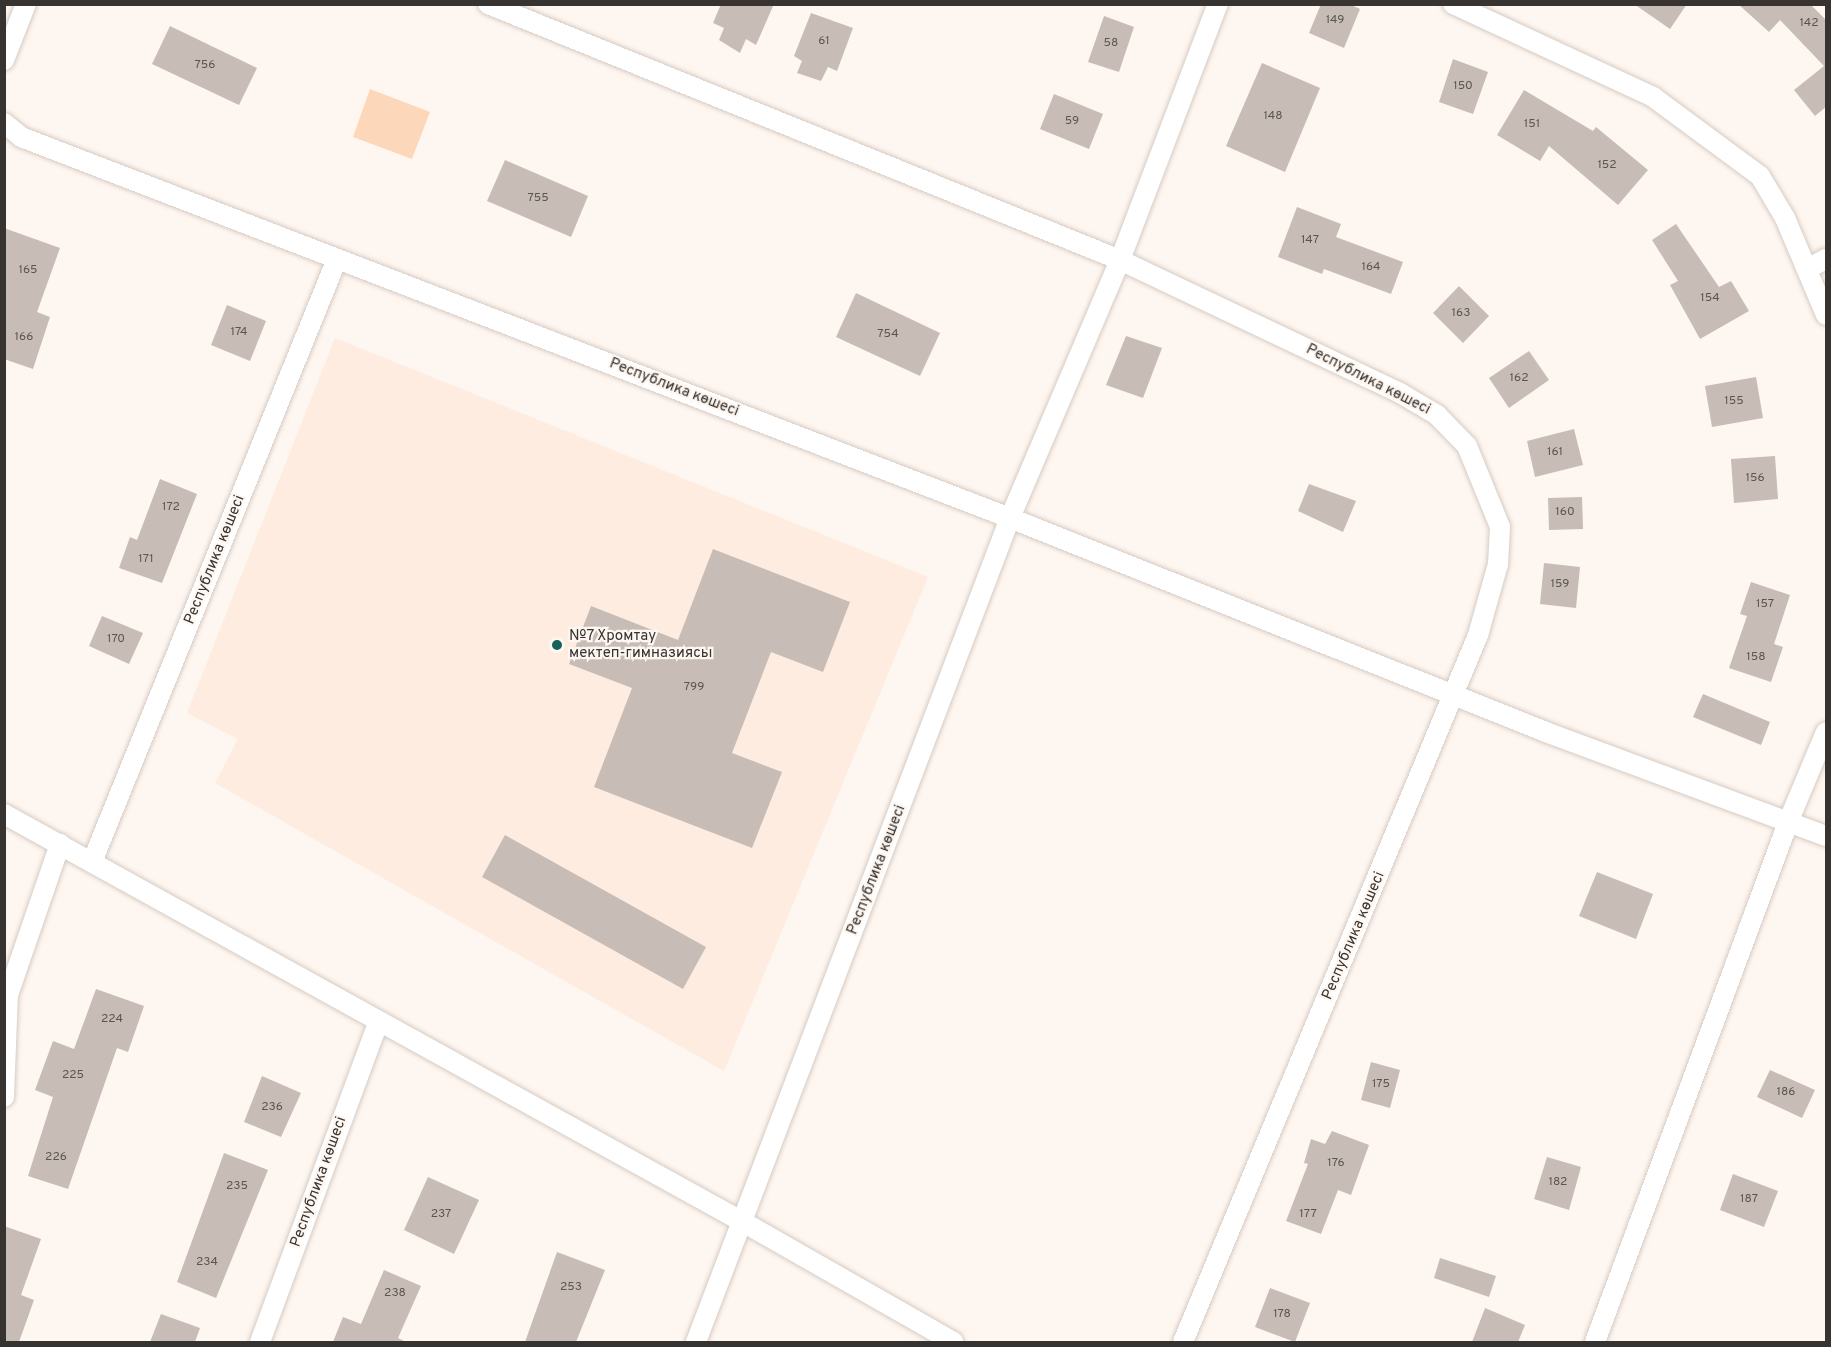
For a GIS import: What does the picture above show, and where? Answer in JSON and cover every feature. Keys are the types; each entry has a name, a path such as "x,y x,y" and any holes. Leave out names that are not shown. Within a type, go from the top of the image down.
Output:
{"street":[{"path":"4,60 26,4"},
{"name":"Республика көшесі","path":"488,4 1120,260 1400,393 1437,415 1467,446 1500,527 1499,555 1478,635 1455,696 1183,1342"},
{"name":"Республика көшесі","path":"696,1342 1010,518 1120,260 1218,4"},
{"path":"1453,4 1653,97 1760,176 1785,218 1827,315"},
{"name":"Республика көшесі","path":"4,123 21,137 1010,518 1455,696 1827,836"},
{"name":"Республика көшесі","path":"92,862 337,258"},
{"path":"1807,269 1827,259"},
{"path":"1595,1342 1789,820 1827,732"},
{"path":"4,814 743,1222 953,1342"},
{"path":"4,1097 8,995 60,844"},
{"name":"Республика көшесі","path":"260,1342 379,1020"}],"shaded area":[{"path":"370,89 430,112 412,159 353,137"},
{"name":"№7 Хромтау мектеп-гимназиясы","path":"335,338 928,577 724,1071 215,783 238,739 187,713"}],"building":[{"path":"721,4 774,4 756,45 746,39 740,53 719,40 724,28 713,23"},
{"path":"1321,4 1349,4 1360,9 1344,48 1309,33"},
{"path":"1634,4 1687,4 1670,29"},
{"path":"1738,4 1810,4 1827,21 1827,106 1815,116 1794,90 1824,66 1780,20 1769,32"},
{"path":"811,13 853,28 837,71 828,67 821,81 797,73 802,61 794,56"},
{"path":"1104,16 1134,27 1119,72 1088,62"},
{"path":"170,26 257,68 239,105 152,64"},
{"path":"1453,59 1488,72 1473,114 1439,102"},
{"path":"1262,63 1320,88 1285,172 1226,146"},
{"path":"1524,90 1593,131 1596,127 1648,170 1618,205 1549,146 1540,161 1497,135"},
{"path":"1054,94 1103,114 1089,149 1040,129"},
{"path":"505,160 588,196 571,237 487,201"},
{"path":"1297,207 1341,224 1336,237 1403,262 1391,294 1324,269 1322,274 1278,257"},
{"path":"1676,224 1719,287 1731,281 1749,311 1700,339 1670,285 1678,281 1652,240"},
{"path":"4,228 60,248 37,312 50,317 33,369 4,359"},
{"path":"1459,286 1489,316 1463,343 1433,313"},
{"path":"856,293 940,333 920,376 836,337"},
{"path":"227,305 266,321 250,361 211,345"},
{"path":"1126,336 1162,348 1143,398 1106,385"},
{"path":"1529,351 1549,380 1509,408 1489,378"},
{"path":"1756,377 1763,418 1712,427 1705,386"},
{"path":"1574,429 1583,465 1535,477 1527,441"},
{"path":"1775,456 1778,499 1734,503 1731,459"},
{"path":"160,479 197,494 162,583 119,568 130,537 137,540"},
{"path":"1309,484 1356,501 1343,532 1298,511"},
{"path":"1582,497 1583,529 1549,530 1548,498"},
{"path":"713,549 850,602 823,672 771,652 732,753 782,772 752,848 594,787 632,688 569,664 591,606 678,640"},
{"path":"1544,563 1580,567 1576,608 1540,604"},
{"path":"1751,582 1790,595 1774,644 1783,647 1771,682 1729,668 1747,616 1740,614"},
{"path":"102,616 143,633 129,664 89,646"},
{"path":"1703,694 1770,722 1761,745 1693,717"},
{"path":"505,835 706,947 683,989 482,877"},
{"path":"1597,872 1653,894 1636,939 1579,916"},
{"path":"96,989 144,1006 128,1052 117,1048 68,1189 28,1176 53,1097 35,1090 53,1041 74,1049"},
{"path":"1371,1062 1400,1070 1390,1108 1361,1100"},
{"path":"1770,1070 1815,1090 1802,1118 1757,1097"},
{"path":"262,1076 301,1093 281,1137 244,1122"},
{"path":"1332,1131 1369,1145 1351,1195 1338,1190 1321,1234 1286,1221 1308,1164 1304,1163 1311,1139 1325,1144"},
{"path":"224,1153 268,1170 216,1298 177,1282"},
{"path":"1547,1157 1581,1167 1569,1210 1534,1199"},
{"path":"1733,1174 1778,1191 1764,1227 1720,1210"},
{"path":"428,1177 479,1200 454,1254 404,1230"},
{"path":"4,1226 41,1239 21,1295 34,1300 19,1342 4,1342"},
{"path":"557,1252 605,1270 576,1342 525,1342"},
{"path":"1440,1258 1496,1276 1489,1297 1434,1278"},
{"path":"384,1270 421,1286 398,1338 406,1342 333,1342 343,1317 361,1324"},
{"path":"1270,1288 1310,1303 1295,1342 1255,1327"},
{"path":"1485,1308 1525,1325 1518,1342 1472,1342"},
{"path":"161,1314 200,1328 195,1342 150,1342"}],"place":[{"name":"№7 Хромтау мектеп-гимназиясы","path":"557,645"}]}
